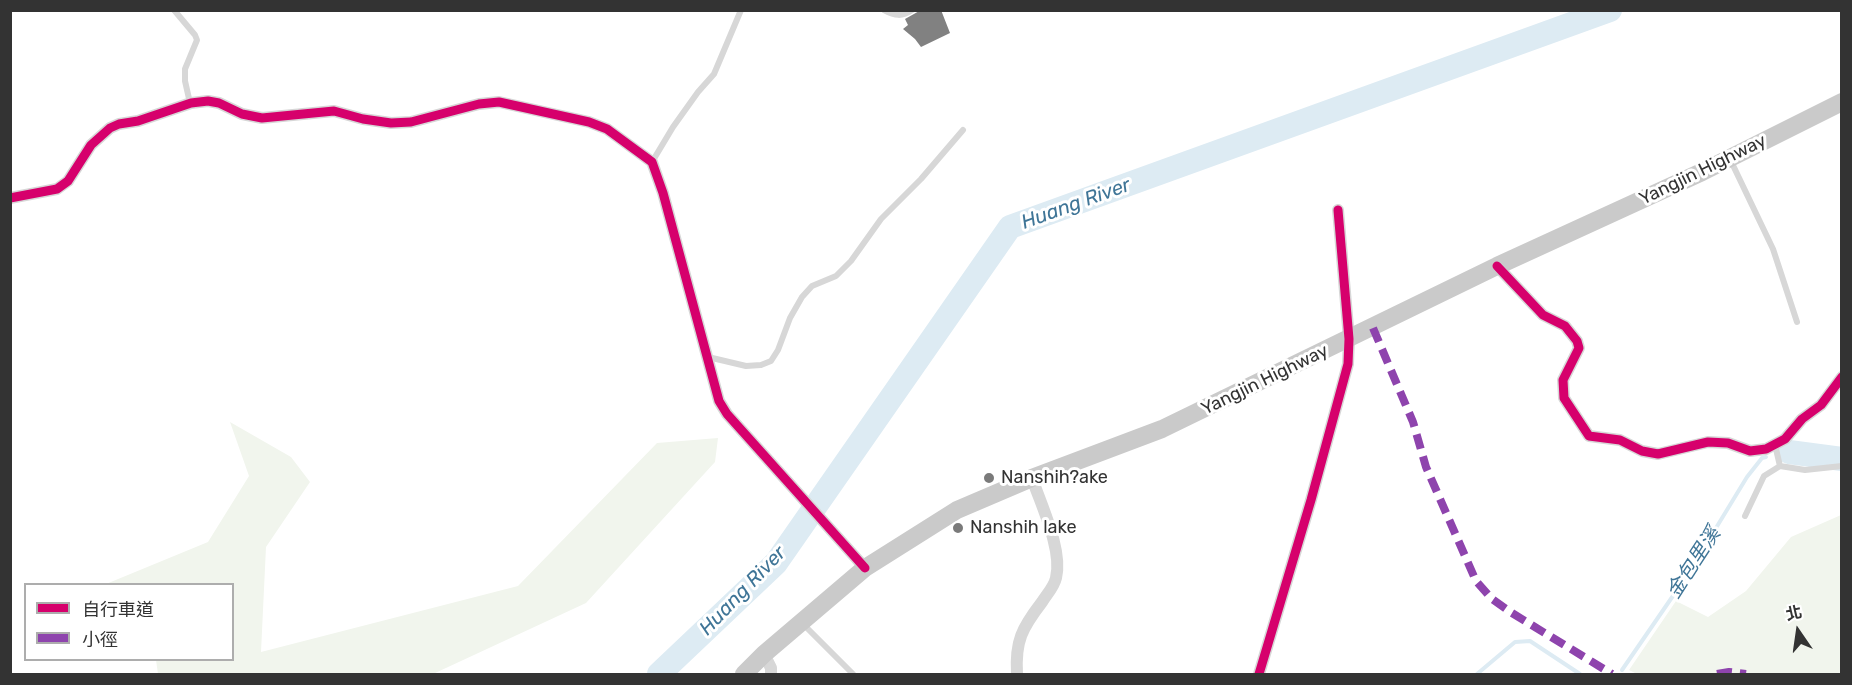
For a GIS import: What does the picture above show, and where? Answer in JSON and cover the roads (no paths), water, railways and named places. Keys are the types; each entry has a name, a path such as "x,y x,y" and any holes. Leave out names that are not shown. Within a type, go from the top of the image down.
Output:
{"main road":[{"name":"Yangjin Highway","path":"744,675 764,654 865,568 957,510 1032,478 1162,429 1497,266 1730,158 1842,102"}],"street":[{"path":"10,198 57,189 68,181 91,145 110,128 190,104 219,103 242,114 262,118 334,111 363,119 391,123 411,122 479,104 500,102 589,122 607,129 652,162 663,193 719,401 727,414 865,568"},
{"path":"1259,675 1308,511 1348,364 1349,339 1338,210"},
{"path":"1497,266 1543,315 1565,326 1577,340 1579,348 1563,380 1564,398 1589,436 1620,440 1642,451 1658,454 1708,442 1728,443 1750,451 1775,446 1785,439 1802,419 1821,405 1842,377"},
{"path":"1017,675 1020,636 1024,625 1052,587 1058,560 1032,478"},
{"path":"764,654 771,668 771,675"}],"lane":[{"path":"174,10 197,40 185,69 190,104"},
{"path":"652,162 673,127 714,74 741,10"},
{"path":"884,10 894,15 905,15 912,10"},
{"path":"707,356 746,366 761,366 771,361 802,297 812,286 836,276 851,261 881,219 921,179 963,130"},
{"path":"1730,158 1773,249 1797,322"},
{"path":"1775,446 1780,466"},
{"path":"1745,516 1764,476 1780,466 1805,470 1842,466"},
{"path":"801,622 853,675"}],"waterway":[{"name":"Huang River","path":"659,674 776,563 1010,227 1610,10"},
{"name":"金包里溪","path":"1789,452 1842,459"},
{"name":"金包里溪","path":"1622,670 1688,574 1747,477 1762,458 1766,457"},
{"name":"金包里溪","path":"1477,674 1515,642 1530,641 1580,674"}],"place":[{"name":"Nanshih?ake","path":"989,478"},
{"name":"Nanshih lake","path":"958,528"}]}
